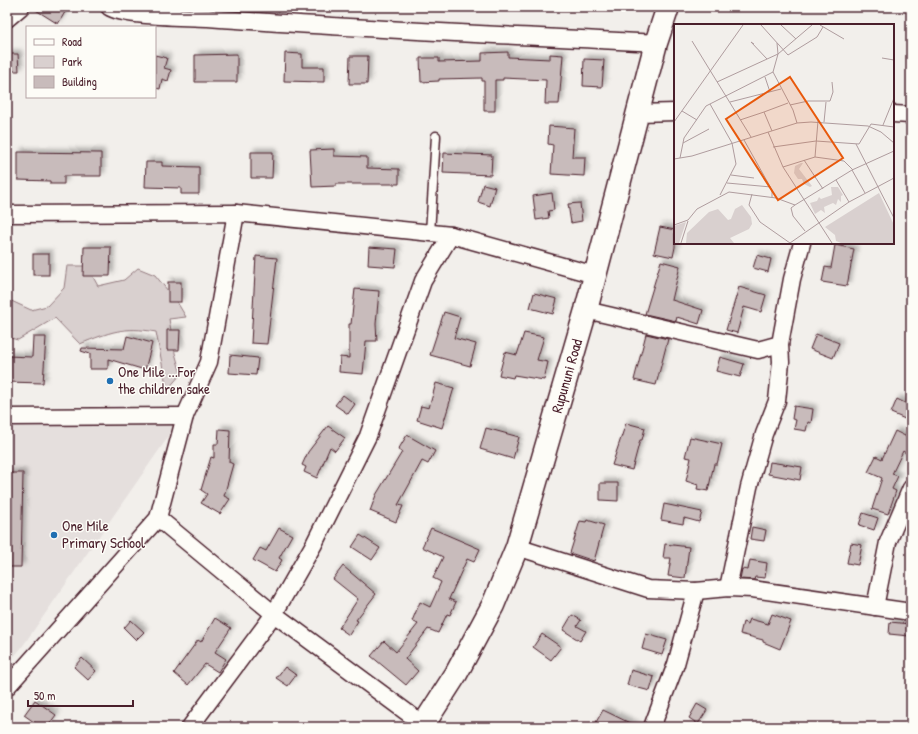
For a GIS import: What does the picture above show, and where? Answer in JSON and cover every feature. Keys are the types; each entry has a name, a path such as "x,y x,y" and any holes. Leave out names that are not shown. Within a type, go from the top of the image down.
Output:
{"main road":[{"name":"Rupununi Road","path":"423,726 456,674 493,604 518,548 586,310 656,43 668,7"}],"street":[{"path":"7,19 21,7"},
{"path":"109,7 114,11 137,10 258,22 656,43"},
{"path":"638,113 674,112"},
{"path":"894,114 911,115"},
{"path":"7,214 236,213 451,234 595,275"},
{"path":"7,686 158,518 185,416 209,362 236,213"},
{"path":"190,727 274,614 314,544 368,436 423,281 451,234"},
{"path":"728,588 749,487 764,434 777,401 781,362 780,344 792,279 802,244"},
{"path":"586,310 758,350 780,344"},
{"path":"7,416 185,416"},
{"path":"875,607 888,542 910,494"},
{"path":"158,518 274,614 423,726"},
{"path":"518,548 648,589 696,591 728,588 752,589 911,612"},
{"path":"652,727 676,664 696,591"}],"lane":[{"path":"430,232 436,136"}],"shaded area":[{"name":"One Mile Primary School","path":"180,420 22,647 7,665 7,424"}],"green space":[{"path":"67,266 87,266 98,286 124,280 138,268 155,275 177,302 186,317 169,319 175,353 181,374 167,390 156,332 145,330 117,331 80,344 55,318 18,340 7,337 7,299 31,310 47,306 64,288"}],"building":[{"path":"31,7 68,7 58,24"},
{"path":"508,52 508,57 550,59 550,54 563,55 559,104 545,104 546,80 503,78 503,80 495,80 495,111 484,111 484,81 482,81 482,78 439,79 439,81 421,82 420,58 439,58 439,62 482,61 482,53"},
{"path":"285,53 302,54 302,67 324,67 324,82 284,81"},
{"path":"7,54 18,54 19,71 7,71"},
{"path":"237,54 237,82 195,82 195,55"},
{"path":"156,55 167,58 164,68 171,70 168,81 162,79 160,89 156,88"},
{"path":"350,56 368,56 367,84 349,84"},
{"path":"584,59 604,60 602,87 583,86"},
{"path":"549,126 574,128 572,157 585,157 584,176 551,174 553,145 548,144"},
{"path":"334,149 334,156 367,157 367,168 399,169 399,184 336,184 336,186 312,187 310,150"},
{"path":"18,152 101,153 101,176 64,176 64,184 50,184 50,181 18,180"},
{"path":"251,152 273,152 272,178 251,178"},
{"path":"444,153 492,155 491,175 443,173"},
{"path":"146,162 162,162 162,166 199,167 199,194 181,194 181,188 145,187"},
{"path":"483,184 495,187 490,206 478,202"},
{"path":"552,193 554,210 548,211 549,218 536,220 533,196"},
{"path":"580,203 582,221 571,223 568,204"},
{"path":"660,227 674,230 675,247 673,257 654,253"},
{"path":"835,245 854,249 847,286 822,282 825,267 831,268"},
{"path":"84,247 111,247 110,276 83,276"},
{"path":"369,247 397,249 395,267 368,265"},
{"path":"33,254 49,254 49,275 33,275"},
{"path":"757,255 771,259 768,272 753,268"},
{"path":"256,256 277,258 267,344 251,343"},
{"path":"661,261 680,266 672,300 703,310 699,324 677,317 676,321 645,314"},
{"path":"168,282 181,282 181,302 168,302"},
{"path":"739,287 766,295 761,312 744,307 737,333 726,330"},
{"path":"355,289 379,291 376,324 377,341 366,341 363,374 339,372 340,357 349,358 349,324 351,324"},
{"path":"534,293 557,299 553,314 530,308"},
{"path":"444,312 460,317 454,338 476,344 470,366 430,355"},
{"path":"167,330 180,330 179,350 167,350"},
{"path":"524,333 544,337 537,360 548,362 544,380 514,375 513,378 499,375 505,352 517,355"},
{"path":"646,334 668,339 656,385 634,380"},
{"path":"816,334 839,343 833,358 810,349"},
{"path":"127,336 152,343 145,370 108,359 108,369 90,369 90,354 81,351 82,348 124,349"},
{"path":"33,337 46,337 43,383 7,382 7,356 32,357"},
{"path":"230,355 258,358 256,375 229,373"},
{"path":"720,357 744,364 740,377 716,371"},
{"path":"436,383 454,388 442,428 417,420 421,406 429,408"},
{"path":"343,395 355,404 348,414 335,405"},
{"path":"897,399 911,406 905,419 891,413"},
{"path":"794,406 813,409 811,423 808,422 806,431 794,429 796,420 792,419"},
{"path":"626,423 645,428 642,440 640,440 632,470 612,465"},
{"path":"328,426 345,438 335,451 330,447 317,478 304,472 306,467 302,465 308,452"},
{"path":"486,428 519,437 513,459 480,449"},
{"path":"219,429 230,430 229,462 233,464 224,496 230,499 220,514 201,503 207,494 201,490 211,457 214,458 214,444 218,444"},
{"path":"895,431 911,439 911,441 906,453 903,451 892,474 898,476 892,489 896,491 888,514 872,509 882,478 868,472 876,456 882,459"},
{"path":"407,435 435,451 428,464 422,461 398,505 403,506 396,522 370,511 376,495 402,452 398,450"},
{"path":"690,437 722,444 717,464 714,464 708,491 697,489 698,485 686,481 691,458 685,457"},
{"path":"770,462 802,467 800,480 768,474"},
{"path":"7,473 23,473 21,567 7,567"},
{"path":"600,483 618,483 618,501 600,500"},
{"path":"664,504 702,512 699,522 684,518 683,524 661,520"},
{"path":"863,513 878,518 874,530 859,525"},
{"path":"587,520 604,525 594,561 570,553 580,521 586,522"},
{"path":"752,527 766,530 764,541 750,539"},
{"path":"279,528 292,535 279,558 282,560 275,572 253,560 260,548 266,551"},
{"path":"431,528 480,549 474,562 467,559 449,599 456,602 450,615 447,614 438,633 428,629 405,659 418,671 406,685 371,656 384,641 396,652 418,624 412,621 420,602 430,607 441,582 433,578 443,557 422,547"},
{"path":"360,535 380,548 372,560 352,547"},
{"path":"851,543 862,545 858,565 847,563"},
{"path":"665,544 689,547 685,578 668,576 671,558 663,558"},
{"path":"750,560 767,563 765,578 755,577 754,580 740,579 742,569 748,570"},
{"path":"343,566 376,594 356,620 358,621 349,635 339,628 358,599 333,579"},
{"path":"772,614 791,621 780,649 763,642 763,640 740,634 743,622 748,624 750,619 768,624"},
{"path":"572,615 581,620 577,626 586,631 580,641 563,630"},
{"path":"215,618 231,628 215,652 226,659 218,672 205,664 188,685 174,673 198,640 201,642"},
{"path":"131,620 144,632 136,640 124,628"},
{"path":"890,622 910,624 909,636 889,634"},
{"path":"542,634 561,647 551,660 533,647"},
{"path":"646,634 667,640 662,655 642,649"},
{"path":"82,658 96,671 88,680 74,667"},
{"path":"285,667 296,675 288,686 276,678"},
{"path":"631,670 654,677 650,691 627,685"},
{"path":"35,700 56,715 47,727 41,727 24,715"},
{"path":"697,704 707,710 698,724 689,718"},
{"path":"603,710 638,727 601,727 595,724"}],"place":[{"name":"One Mile ...For the children sake","path":"110,381"},
{"name":"One Mile Primary School","path":"54,535"}]}
